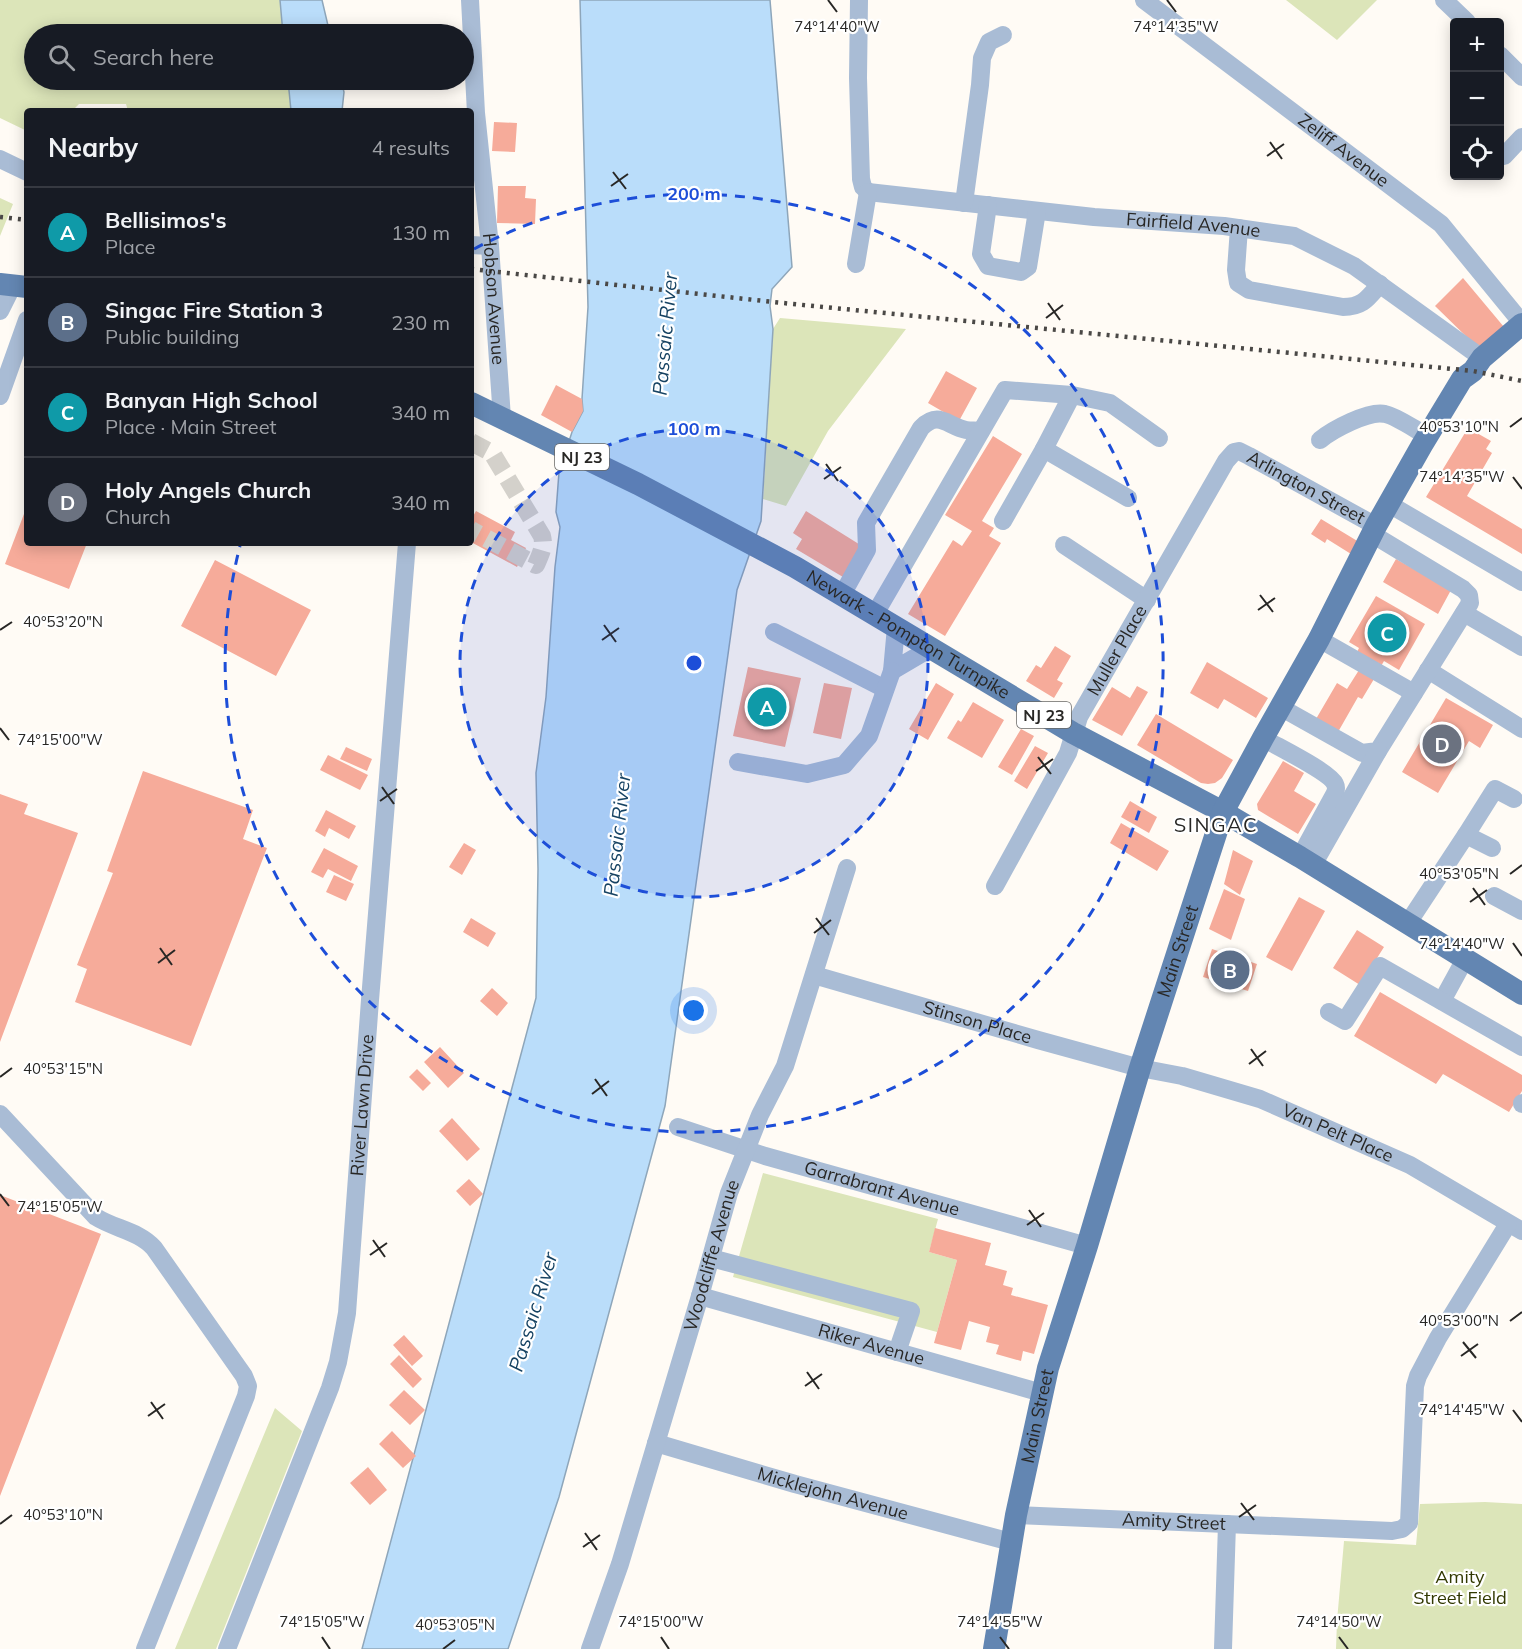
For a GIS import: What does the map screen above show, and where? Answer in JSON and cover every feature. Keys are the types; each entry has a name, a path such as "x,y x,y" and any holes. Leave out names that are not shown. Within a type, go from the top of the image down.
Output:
{"main road":[{"name":"Main Street","path":"994,1649 1016,1515 1048,1368 1088,1246 1140,1068 1223,812 1319,639 1374,530 1427,436 1462,379 1522,323"},
{"name":"Newark - Pompton Turnpike","path":"474,404 638,484 795,567 1073,733 1223,812 1307,861 1522,994"}],"street":[{"name":"Hobson Avenue","path":"470,0 471,24"},
{"path":"856,264 868,192 863,187 861,179 858,78 859,0"},
{"name":"Zeliff Avenue","path":"1144,0 1441,224 1522,323"},
{"path":"1444,0 1463,18"},
{"path":"964,203 982,58 989,42 1003,35"},
{"path":"1504,59 1522,77"},
{"name":"Hobson Avenue","path":"474,75 490,246 502,418"},
{"path":"1504,156 1522,137"},
{"path":"0,159 24,171"},
{"name":"Fairfield Avenue","path":"868,192 1094,217 1239,228 1294,236 1354,266 1482,358"},
{"path":"988,205 981,254 987,266 1021,272 1028,267 1037,211"},
{"path":"1239,228 1236,270 1238,284 1249,290 1343,307 1355,307 1366,300 1380,284"},
{"path":"474,244 490,246"},
{"path":"0,311 13,285"},
{"path":"0,396 24,328"},
{"path":"875,615 1005,390 1072,395 1110,404 1159,438"},
{"path":"1003,521 1072,395"},
{"path":"1320,440 1330,432 1377,413 1387,414 1427,436"},
{"path":"842,595 867,550 866,523 921,428 927,421 935,419 966,430 981,431"},
{"path":"1044,449 1128,498"},
{"name":"Arlington Street","path":"1214,482 1226,461 1234,452 1239,451 1374,530"},
{"name":"Muller Place","path":"994,886 1068,753 1079,717 1214,482"},
{"path":"1389,504 1522,582"},
{"path":"1307,861 1378,752 1470,603 1469,595 1463,589 1374,530"},
{"path":"1064,545 1147,600"},
{"name":"River Lawn Drive","path":"227,1649 330,1388 338,1362 347,1312 406,546"},
{"path":"1464,613 1522,647"},
{"path":"738,762 807,774 844,765 868,736 892,672 896,627"},
{"path":"774,633 885,689"},
{"path":"1319,639 1414,693"},
{"path":"892,672 931,648"},
{"path":"1428,670 1522,729"},
{"path":"1280,707 1362,753 1378,752"},
{"path":"1263,738 1322,771 1334,781 1336,786 1307,861"},
{"path":"1408,924 1494,789 1514,799"},
{"path":"1466,835 1492,848"},
{"name":"Woodcliffe Avenue","path":"590,1649 620,1564 729,1193 760,1115 785,1066 847,868"},
{"path":"1494,897 1522,911"},
{"path":"1442,1001 1466,959"},
{"path":"1329,1012 1345,1021 1380,966 1522,1047"},
{"name":"Stinson Place","path":"814,975 1140,1068"},
{"name":"Van Pelt Place","path":"1140,1068 1182,1076 1260,1099 1410,1166 1515,1228"},
{"path":"0,1114 96,1217 107,1224 146,1238 244,1376 248,1386 145,1649"},
{"name":"Garrabrant Avenue","path":"678,1128 747,1150 1088,1246"},
{"name":"Amity Street","path":"1016,1515 1392,1531 1402,1529 1409,1523 1415,1386 1418,1376 1438,1338 1515,1228"},
{"path":"711,1258 911,1311 897,1352"},
{"name":"Riker Avenue","path":"700,1296 1042,1393"},
{"name":"Micklejohn Avenue","path":"656,1443 795,1484 1011,1542"},
{"path":"1223,1649 1227,1524"}],"green space":[{"path":"0,0 280,0 282,24 24,24 24,90 289,90 291,108 127,108 126,104 79,104 75,108 24,108 24,130 0,118"},
{"path":"1286,0 1377,0 1337,40"},
{"path":"0,198 13,204 0,236"},
{"path":"780,318 906,329 828,431 786,506 763,499 773,329"},
{"path":"763,1173 938,1219 929,1252 957,1260 937,1332 733,1277"},
{"path":"275,1408 302,1431 216,1649 175,1649"},
{"name":"Amity Street Field","path":"1485,1502 1522,1504 1522,1649 1336,1649 1344,1541 1416,1545 1420,1504"}],"water":[{"path":"280,0 322,0 328,24 282,24"},
{"name":"Passaic River","path":"580,0 770,0 792,267 772,289 770,306 773,329 761,521 737,590 665,1106 559,1497 508,1649 362,1649 536,998 538,869 536,773 546,697 560,527 556,512 559,472 572,432 583,411 588,307"},
{"path":"289,90 344,90 342,108 291,108"}],"building":[{"path":"494,122 517,123 515,152 492,151"},
{"path":"498,186 526,186 525,198 536,199 535,224 497,223"},
{"path":"1463,278 1504,327 1484,347 1477,347 1435,306"},
{"path":"946,371 977,388 959,421 928,403"},
{"path":"556,385 582,399 583,411 572,432 541,415"},
{"path":"1468,428 1491,441 1486,449 1492,453 1467,496 1522,529 1522,554 1426,497"},
{"path":"993,436 1022,454 982,521 994,528 989,536 1001,543 945,636 908,614 953,540 962,546 972,531 945,515"},
{"path":"476,511 515,532 511,540 526,548 517,567 474,544"},
{"path":"806,511 862,546 843,577 796,549 802,539 793,533"},
{"path":"24,514 24,546 86,546 69,589 5,564"},
{"path":"1321,519 1359,542 1351,554 1327,539 1325,543 1311,534"},
{"path":"1396,559 1451,590 1438,614 1383,582"},
{"path":"215,560 311,610 276,676 181,626"},
{"path":"1376,596 1425,624 1399,670 1384,661 1380,668 1356,654 1359,648 1349,642"},
{"path":"1055,646 1071,656 1057,680 1063,683 1054,698 1026,681 1036,665 1041,668"},
{"path":"1207,662 1268,698 1256,718 1224,699 1218,709 1190,693"},
{"path":"748,667 801,678 785,747 733,736"},
{"path":"1359,670 1374,679 1362,699 1358,697 1338,732 1316,719 1337,683 1347,689"},
{"path":"824,683 852,688 841,739 813,733"},
{"path":"936,683 954,694 928,740 909,729"},
{"path":"1137,686 1148,692 1122,736 1092,720 1112,687 1130,698"},
{"path":"1446,698 1493,725 1480,748 1469,741 1438,793 1402,772"},
{"path":"973,702 1004,720 982,758 947,738 958,720 961,722"},
{"path":"1156,714 1233,760 1222,778 1215,783 1201,783 1137,745"},
{"path":"1021,729 1034,736 1012,775 998,767"},
{"path":"1035,746 1048,753 1027,789 1014,781"},
{"path":"346,747 372,759 367,771 340,759"},
{"path":"328,755 368,775 360,790 320,770"},
{"path":"1283,761 1304,773 1294,791 1316,804 1298,834 1258,810 1257,804"},
{"path":"143,771 253,810 243,839 267,848 191,1046 75,1002 87,969 77,965 113,873 107,871"},
{"path":"0,794 28,804 24,814 78,833 0,1042"},
{"path":"1130,801 1157,817 1149,833 1121,817"},
{"path":"326,810 356,826 349,839 329,828 325,837 315,831"},
{"path":"1121,823 1169,851 1157,871 1110,843"},
{"path":"464,843 476,850 462,875 449,867"},
{"path":"324,848 358,866 351,881 328,869 323,878 311,872"},
{"path":"1233,850 1253,861 1240,895 1224,884"},
{"path":"334,875 354,884 346,901 326,892"},
{"path":"1224,889 1245,899 1231,940 1209,929"},
{"path":"1299,897 1325,911 1292,971 1266,957"},
{"path":"471,918 496,933 488,947 463,932"},
{"path":"1357,930 1384,947 1360,985 1333,968"},
{"path":"1212,949 1257,964 1248,991 1203,977"},
{"path":"492,988 508,1003 497,1016 480,1001"},
{"path":"1380,992 1522,1075 1522,1091 1509,1112 1443,1074 1436,1084 1354,1036"},
{"path":"440,1047 464,1073 448,1088 424,1062"},
{"path":"417,1069 431,1083 423,1091 409,1077"},
{"path":"452,1118 480,1149 467,1161 439,1131"},
{"path":"469,1179 483,1194 470,1206 456,1191"},
{"path":"0,1195 101,1234 0,1496"},
{"path":"935,1228 991,1243 985,1265 1007,1271 1003,1285 1013,1288 1011,1295 1048,1305 1034,1354 1023,1351 1021,1361 996,1354 999,1345 986,1342 990,1327 969,1321 961,1350 934,1343 957,1260 929,1252"},
{"path":"404,1335 423,1356 412,1366 393,1345"},
{"path":"399,1355 422,1379 413,1388 390,1364"},
{"path":"404,1390 425,1410 410,1425 389,1405"},
{"path":"392,1431 416,1456 403,1468 379,1444"},
{"path":"368,1467 387,1490 370,1505 350,1483"}],"tunnel":[{"path":"474,444 492,453 542,536 542,547 536,565 474,532"}],"railway":[{"path":"0,217 24,220"},
{"path":"474,269 773,302 1473,371 1522,381"}],"place":[{"name":"Banyan High School","path":"1387,633"},
{"name":"Bellisimos's","path":"767,707"},
{"name":"Holy Angels Church","path":"1442,744"},
{"name":"Singac Fire Station 3","path":"1230,970"}],"district":[{"name":"SINGAC","path":"1216,825"}]}
